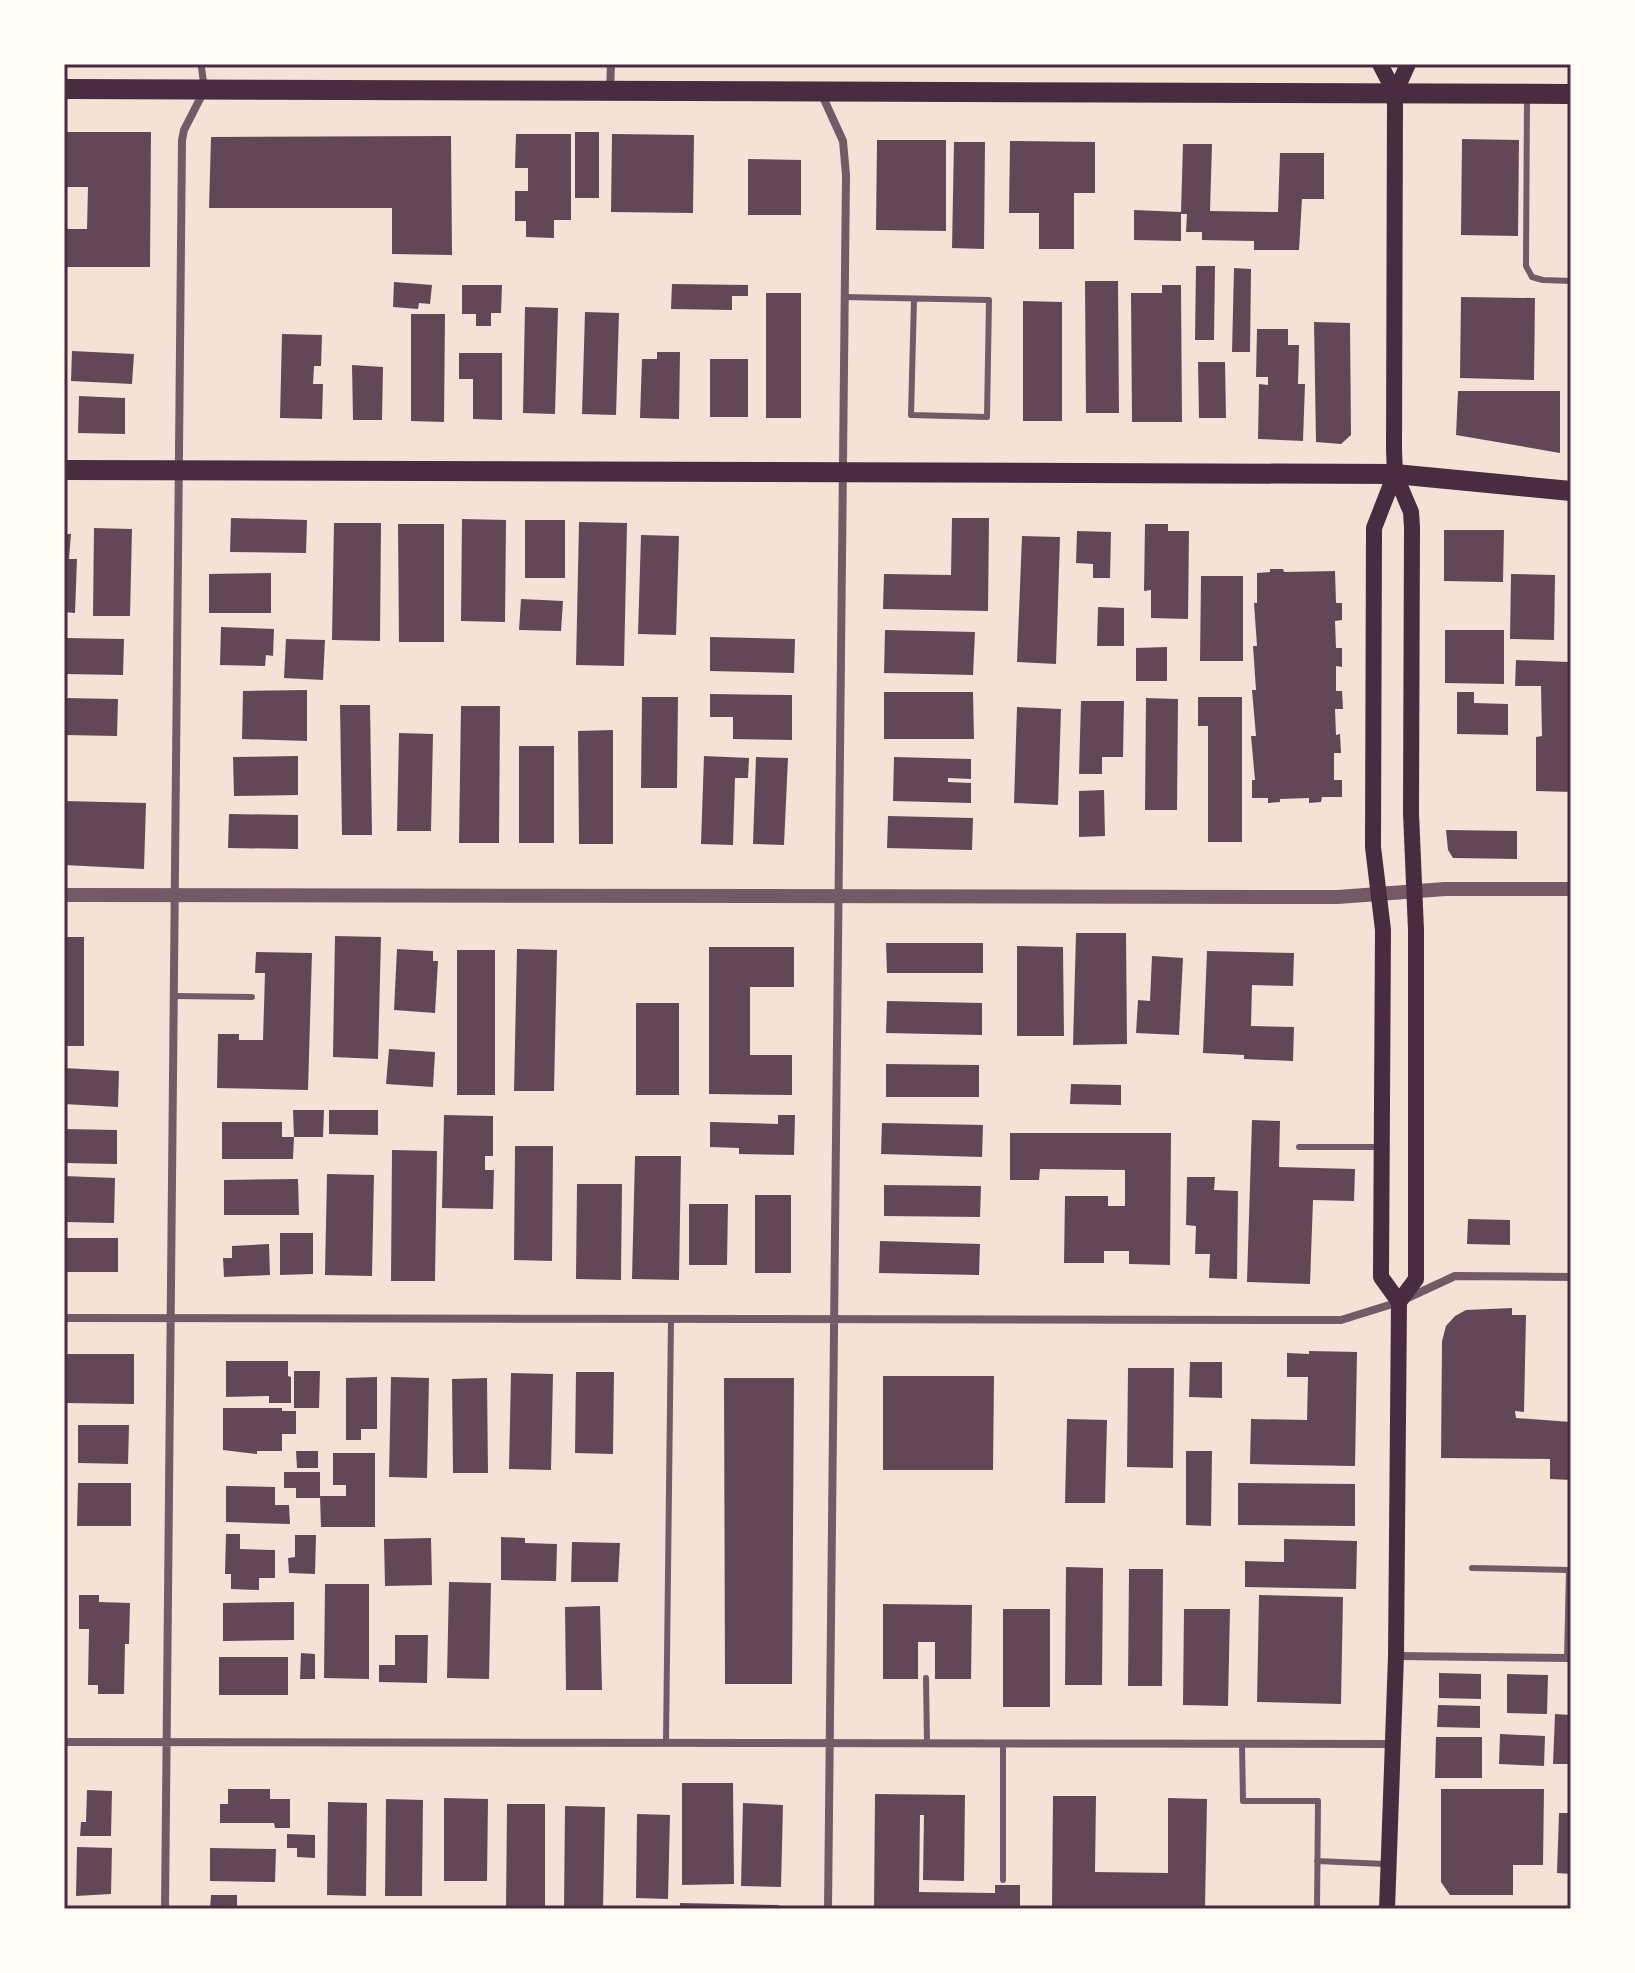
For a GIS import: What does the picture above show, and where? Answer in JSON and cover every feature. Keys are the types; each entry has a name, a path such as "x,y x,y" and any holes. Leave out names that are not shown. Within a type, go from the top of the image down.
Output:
{"main road":[{"path":"1380,64 1395,93"},
{"path":"1399,1302 1381,1277 1383,930 1373,847 1374,528 1395,474 1395,93 1408,64"},
{"path":"64,89 1571,94"},
{"path":"64,470 1395,474 1571,491"},
{"path":"1387,1909 1396,1656 1399,1302 1416,1279 1415,891 1411,813 1412,527 1411,512 1395,474"}],"street":[{"path":"165,1909 182,140 205,90 201,64"},
{"path":"610,91 611,64"},
{"path":"820,90 839,130 845,156 828,1909"},
{"path":"64,895 1338,897 1415,891 1571,889"},
{"path":"64,1318 1341,1320 1399,1302 1455,1276 1571,1277"},
{"path":"1396,1656 1569,1658"},
{"path":"64,1742 1393,1744"}],"lane":[{"path":"1527,93 1526,266 1532,277 1571,281"},
{"path":"844,297 989,300 987,417 911,415 914,299"},
{"path":"173,996 252,997"},
{"path":"1299,1147 1383,1147"},
{"path":"666,1743 671,1319"},
{"path":"1472,1568 1569,1570 1569,1658"},
{"path":"926,1678 927,1743"},
{"path":"1003,1744 1003,1880"},
{"path":"1242,1744 1243,1801 1318,1801 1317,1909"},
{"path":"1317,1861 1389,1864"}],"building":[{"path":"64,132 151,132 150,267 64,267 64,229 87,229 88,187 64,187"},
{"path":"575,132 599,132 599,198 575,198"},
{"path":"516,134 571,134 571,220 554,220 554,238 526,237 526,221 515,221 515,191 528,191 528,168 515,168"},
{"path":"612,134 694,135 693,213 611,212"},
{"path":"451,136 452,255 392,254 392,208 209,208 211,137"},
{"path":"1462,139 1519,140 1518,236 1461,235"},
{"path":"877,140 946,140 946,231 876,230"},
{"path":"1010,141 1095,142 1095,193 1074,193 1074,249 1039,249 1039,213 1009,213"},
{"path":"954,142 985,142 984,249 952,248"},
{"path":"1183,144 1212,144 1210,211 1278,212 1280,153 1324,153 1324,199 1302,199 1299,250 1254,250 1254,241 1202,240 1202,232 1186,232 1187,214 1181,214 1181,241 1134,240 1134,210 1181,212"},
{"path":"748,159 801,160 801,215 748,215"},
{"path":"1196,266 1215,266 1214,340 1195,340"},
{"path":"1234,268 1251,269 1250,352 1232,352"},
{"path":"1085,281 1118,281 1119,413 1086,413"},
{"path":"394,282 432,285 430,304 419,303 418,309 393,307"},
{"path":"672,284 748,285 748,296 732,296 732,310 671,309"},
{"path":"462,285 502,285 501,313 491,313 491,326 476,326 476,314 462,314"},
{"path":"1162,285 1181,285 1182,422 1132,422 1131,293 1162,293"},
{"path":"766,293 801,293 801,418 766,418"},
{"path":"1461,297 1535,298 1534,380 1460,378"},
{"path":"1023,301 1062,302 1062,421 1023,421"},
{"path":"525,307 558,308 555,414 523,413"},
{"path":"585,312 619,313 616,415 582,414"},
{"path":"411,314 445,314 444,422 411,421"},
{"path":"1314,322 1350,323 1351,435 1341,444 1316,442"},
{"path":"1257,329 1288,329 1288,345 1299,345 1298,384 1305,384 1303,441 1258,439 1259,384 1268,385 1268,377 1256,377"},
{"path":"282,334 322,335 321,366 314,366 313,384 323,384 322,419 280,418"},
{"path":"72,351 134,354 132,384 71,381"},
{"path":"657,352 680,352 679,419 640,418 642,359 657,359"},
{"path":"459,353 502,353 502,420 473,419 473,379 459,379"},
{"path":"710,359 748,359 748,417 710,417"},
{"path":"1198,362 1225,362 1226,418 1199,418"},
{"path":"352,365 383,367 382,420 353,420"},
{"path":"1458,391 1560,391 1560,453 1456,435"},
{"path":"79,396 125,398 125,434 78,433"},
{"path":"231,518 307,520 306,553 230,552"},
{"path":"952,518 989,518 988,611 883,609 884,574 951,575"},
{"path":"462,519 506,520 505,622 461,621"},
{"path":"525,520 565,520 565,578 525,578"},
{"path":"579,522 627,523 624,666 576,665"},
{"path":"334,523 381,523 380,641 332,640"},
{"path":"398,524 444,524 444,642 399,642"},
{"path":"1145,524 1168,524 1168,531 1189,531 1188,619 1151,618 1151,590 1144,591"},
{"path":"94,528 132,529 130,616 93,616"},
{"path":"1444,530 1504,530 1503,582 1444,581"},
{"path":"1077,531 1111,532 1110,578 1093,578 1093,564 1076,563"},
{"path":"64,534 71,534 69,559 77,559 75,613 64,612"},
{"path":"641,535 679,536 676,635 638,634"},
{"path":"1022,536 1060,537 1056,664 1017,662"},
{"path":"1270,569 1283,569 1284,572 1335,571 1336,603 1342,603 1342,620 1335,621 1336,648 1342,648 1342,667 1336,666 1336,691 1342,691 1343,709 1335,709 1336,735 1340,734 1341,753 1334,753 1334,780 1342,780 1342,797 1322,797 1321,802 1309,803 1309,798 1280,799 1280,802 1268,803 1268,798 1252,798 1252,780 1255,780 1251,736 1256,736 1252,690 1256,690 1253,646 1257,646 1254,603 1257,603 1257,573 1270,572"},
{"path":"271,573 271,613 209,613 209,574"},
{"path":"1511,574 1555,575 1554,640 1510,639"},
{"path":"1201,576 1243,576 1243,661 1200,661"},
{"path":"521,599 563,601 561,631 519,630"},
{"path":"1098,607 1124,608 1124,646 1097,646"},
{"path":"221,627 274,629 273,656 266,655 265,666 220,665"},
{"path":"885,630 975,632 973,675 884,673"},
{"path":"1445,630 1504,630 1504,684 1445,683"},
{"path":"710,637 795,639 794,673 710,671"},
{"path":"66,638 124,639 123,675 65,674"},
{"path":"286,639 325,640 323,680 284,678"},
{"path":"1167,647 1167,681 1136,681 1136,648"},
{"path":"1516,660 1569,662 1571,792 1536,791 1536,737 1542,736 1541,686 1515,686"},
{"path":"307,690 307,741 242,739 243,691"},
{"path":"884,692 973,692 974,739 884,739"},
{"path":"1457,692 1474,692 1474,703 1508,704 1508,735 1457,734"},
{"path":"710,694 792,695 792,740 733,739 733,717 710,717"},
{"path":"642,697 678,697 677,788 641,788"},
{"path":"1198,697 1242,697 1242,842 1208,842 1208,726 1198,726"},
{"path":"64,698 118,699 117,736 64,735"},
{"path":"1146,698 1178,699 1177,810 1145,810"},
{"path":"1081,701 1124,701 1123,757 1102,757 1102,774 1079,774"},
{"path":"340,705 370,705 372,835 342,835"},
{"path":"461,706 500,706 499,843 459,843"},
{"path":"1017,707 1061,709 1058,805 1014,803"},
{"path":"613,730 613,844 579,844 578,731"},
{"path":"399,733 433,734 431,831 397,831"},
{"path":"519,746 554,746 554,843 519,843"},
{"path":"298,756 298,795 234,796 233,757"},
{"path":"704,756 749,758 748,778 735,778 733,845 701,844"},
{"path":"756,757 788,758 784,845 753,844"},
{"path":"894,757 971,759 971,779 948,778 948,782 971,783 971,803 893,801"},
{"path":"1104,790 1105,836 1079,837 1079,791"},
{"path":"64,801 146,803 144,869 64,865"},
{"path":"229,814 298,815 298,849 228,848"},
{"path":"888,816 973,818 972,850 887,848"},
{"path":"1446,830 1517,831 1517,859 1453,858 1448,850"},
{"path":"1076,933 1126,933 1127,1044 1073,1045"},
{"path":"335,936 381,937 378,1059 333,1057"},
{"path":"64,937 84,937 84,1046 64,1046"},
{"path":"886,943 983,943 983,973 887,973"},
{"path":"1017,946 1063,947 1064,1036 1017,1036"},
{"path":"709,947 794,947 794,987 750,987 750,1055 792,1055 792,1095 709,1094"},
{"path":"397,949 433,951 433,961 438,961 435,1013 394,1010"},
{"path":"517,949 557,950 554,1091 514,1091"},
{"path":"457,950 495,950 495,1095 457,1095"},
{"path":"1207,951 1294,953 1293,986 1252,985 1251,1026 1294,1027 1293,1061 1203,1053"},
{"path":"256,952 312,953 308,1090 217,1088 218,1034 239,1034 239,1040 263,1040 265,973 255,973"},
{"path":"1152,956 1183,958 1179,1035 1136,1033 1138,1000 1150,1001"},
{"path":"887,1001 982,1003 982,1035 886,1033"},
{"path":"636,1003 679,1003 679,1095 636,1095"},
{"path":"389,1049 435,1052 433,1087 386,1084"},
{"path":"886,1064 979,1065 979,1097 886,1097"},
{"path":"64,1068 119,1071 118,1107 64,1104"},
{"path":"1071,1084 1121,1085 1121,1105 1070,1104"},
{"path":"293,1110 324,1110 323,1137 294,1137"},
{"path":"329,1110 378,1110 378,1135 329,1134"},
{"path":"444,1115 493,1116 493,1156 485,1156 485,1170 494,1170 493,1209 442,1208"},
{"path":"778,1115 795,1115 794,1155 739,1154 739,1148 710,1147 710,1122 778,1124"},
{"path":"1252,1120 1280,1121 1279,1167 1355,1169 1354,1201 1313,1200 1310,1284 1247,1282"},
{"path":"222,1122 282,1122 282,1137 294,1137 293,1159 222,1159"},
{"path":"882,1123 983,1125 982,1157 881,1154"},
{"path":"64,1129 117,1130 117,1164 64,1163"},
{"path":"1010,1133 1171,1133 1170,1265 1129,1264 1129,1251 1104,1251 1104,1263 1064,1263 1065,1196 1108,1196 1108,1206 1125,1206 1125,1170 1040,1169 1039,1180 1010,1180"},
{"path":"515,1146 553,1146 552,1261 514,1260"},
{"path":"392,1150 437,1151 435,1281 391,1281"},
{"path":"635,1156 681,1156 679,1280 632,1279"},
{"path":"327,1174 374,1175 372,1276 325,1275"},
{"path":"64,1176 115,1178 114,1223 64,1222"},
{"path":"1187,1177 1215,1177 1214,1190 1238,1191 1237,1279 1209,1278 1210,1254 1195,1254 1196,1226 1186,1225"},
{"path":"298,1179 299,1215 224,1215 224,1180"},
{"path":"577,1184 622,1184 621,1280 576,1279"},
{"path":"884,1185 981,1186 980,1217 884,1216"},
{"path":"755,1195 791,1195 791,1273 755,1273"},
{"path":"689,1204 728,1204 727,1265 689,1265"},
{"path":"1468,1219 1510,1220 1510,1245 1467,1244"},
{"path":"280,1233 313,1233 313,1274 280,1275"},
{"path":"64,1238 118,1238 118,1272 64,1272"},
{"path":"880,1241 980,1244 979,1275 879,1273"},
{"path":"269,1244 270,1275 224,1277 223,1258 232,1258 232,1246"},
{"path":"1512,1308 1512,1315 1526,1315 1524,1412 1515,1411 1516,1418 1571,1422 1571,1480 1550,1479 1550,1459 1441,1458 1442,1341 1446,1326 1466,1310"},
{"path":"1309,1351 1357,1352 1355,1466 1250,1464 1251,1419 1307,1420 1308,1377 1287,1377 1287,1353 1309,1354"},
{"path":"64,1354 134,1354 134,1404 64,1403"},
{"path":"226,1361 288,1361 291,1403 269,1403 269,1396 226,1397"},
{"path":"1190,1362 1222,1362 1222,1398 1189,1397"},
{"path":"1128,1368 1174,1368 1173,1468 1127,1467"},
{"path":"294,1371 320,1371 319,1408 294,1408"},
{"path":"576,1372 614,1372 613,1454 575,1453"},
{"path":"511,1373 553,1374 551,1470 509,1469"},
{"path":"883,1376 994,1376 993,1470 883,1470"},
{"path":"377,1377 377,1429 361,1429 361,1440 346,1440 346,1378"},
{"path":"391,1377 429,1378 427,1478 389,1477"},
{"path":"487,1378 488,1473 453,1473 452,1379"},
{"path":"724,1378 794,1378 792,1684 725,1684"},
{"path":"223,1408 282,1408 282,1411 296,1411 296,1434 282,1434 282,1451 257,1451 257,1454 223,1450"},
{"path":"1067,1419 1107,1420 1105,1503 1065,1503"},
{"path":"78,1425 129,1425 128,1464 78,1463"},
{"path":"296,1451 318,1451 318,1468 297,1468"},
{"path":"1186,1451 1212,1451 1211,1526 1186,1525"},
{"path":"333,1453 375,1453 375,1527 321,1527 320,1496 346,1496 346,1485 333,1485"},
{"path":"284,1472 320,1472 320,1498 296,1498 296,1488 284,1488"},
{"path":"78,1483 131,1483 131,1526 77,1526"},
{"path":"1238,1483 1355,1484 1355,1526 1238,1525"},
{"path":"226,1486 275,1487 275,1505 289,1505 290,1524 226,1522"},
{"path":"226,1534 240,1534 240,1549 275,1550 275,1578 259,1578 259,1590 231,1589 231,1574 225,1574"},
{"path":"295,1535 316,1535 315,1574 289,1573 288,1558 295,1557"},
{"path":"501,1537 525,1538 525,1543 557,1544 556,1581 501,1580"},
{"path":"431,1538 432,1585 385,1586 384,1539"},
{"path":"1284,1539 1357,1541 1356,1589 1245,1587 1245,1561 1284,1562"},
{"path":"572,1542 620,1543 618,1582 571,1582"},
{"path":"1066,1567 1103,1568 1102,1685 1065,1685"},
{"path":"1129,1569 1163,1569 1162,1686 1128,1686"},
{"path":"449,1582 491,1583 489,1679 447,1678"},
{"path":"325,1584 369,1584 369,1679 324,1678"},
{"path":"79,1595 99,1595 99,1602 130,1603 124,1694 98,1694 98,1685 88,1685 89,1629 79,1629"},
{"path":"1259,1595 1343,1597 1341,1704 1257,1702"},
{"path":"294,1602 294,1640 223,1641 223,1603"},
{"path":"883,1604 972,1605 971,1679 935,1679 935,1642 918,1642 918,1679 883,1679"},
{"path":"600,1606 602,1690 566,1690 565,1607"},
{"path":"1003,1609 1050,1609 1050,1707 1003,1707"},
{"path":"1184,1609 1230,1609 1228,1706 1183,1705"},
{"path":"395,1635 428,1635 427,1683 379,1682 379,1665 395,1665"},
{"path":"301,1653 315,1654 315,1679 300,1679"},
{"path":"219,1657 288,1657 288,1695 219,1695"},
{"path":"1439,1673 1481,1674 1481,1699 1439,1698"},
{"path":"1507,1674 1548,1675 1547,1714 1507,1713"},
{"path":"1438,1705 1480,1706 1480,1728 1437,1727"},
{"path":"1555,1714 1571,1715 1571,1764 1553,1764"},
{"path":"1500,1734 1545,1736 1544,1766 1499,1764"},
{"path":"1436,1737 1482,1737 1482,1778 1435,1778"},
{"path":"682,1783 733,1783 734,1884 682,1885"},
{"path":"228,1789 270,1789 270,1799 290,1799 290,1828 275,1828 274,1823 220,1823 220,1804 228,1804"},
{"path":"1441,1789 1544,1789 1543,1865 1513,1865 1513,1895 1450,1895 1441,1882"},
{"path":"87,1790 112,1791 111,1836 80,1836 81,1822 86,1822"},
{"path":"875,1794 965,1795 964,1881 923,1880 924,1815 920,1815 919,1892 995,1893 995,1885 1020,1885 1020,1909 874,1909"},
{"path":"1053,1796 1096,1796 1095,1872 1168,1873 1168,1798 1207,1799 1205,1909 1052,1909"},
{"path":"444,1798 488,1799 487,1881 444,1881"},
{"path":"386,1799 423,1800 422,1896 385,1896"},
{"path":"328,1802 367,1803 366,1896 327,1895"},
{"path":"743,1803 783,1805 781,1887 741,1886"},
{"path":"507,1804 545,1804 545,1909 506,1909"},
{"path":"565,1806 605,1807 603,1909 564,1909"},
{"path":"1559,1813 1571,1813 1571,1874 1557,1873"},
{"path":"637,1814 670,1815 668,1899 636,1898"},
{"path":"287,1834 315,1835 315,1858 297,1857 297,1848 287,1848"},
{"path":"77,1847 112,1848 111,1894 76,1896"},
{"path":"210,1848 276,1849 275,1882 210,1881"},
{"path":"211,1895 237,1895 237,1909 210,1909"},
{"path":"680,1903 779,1905 779,1909 680,1909"}]}
